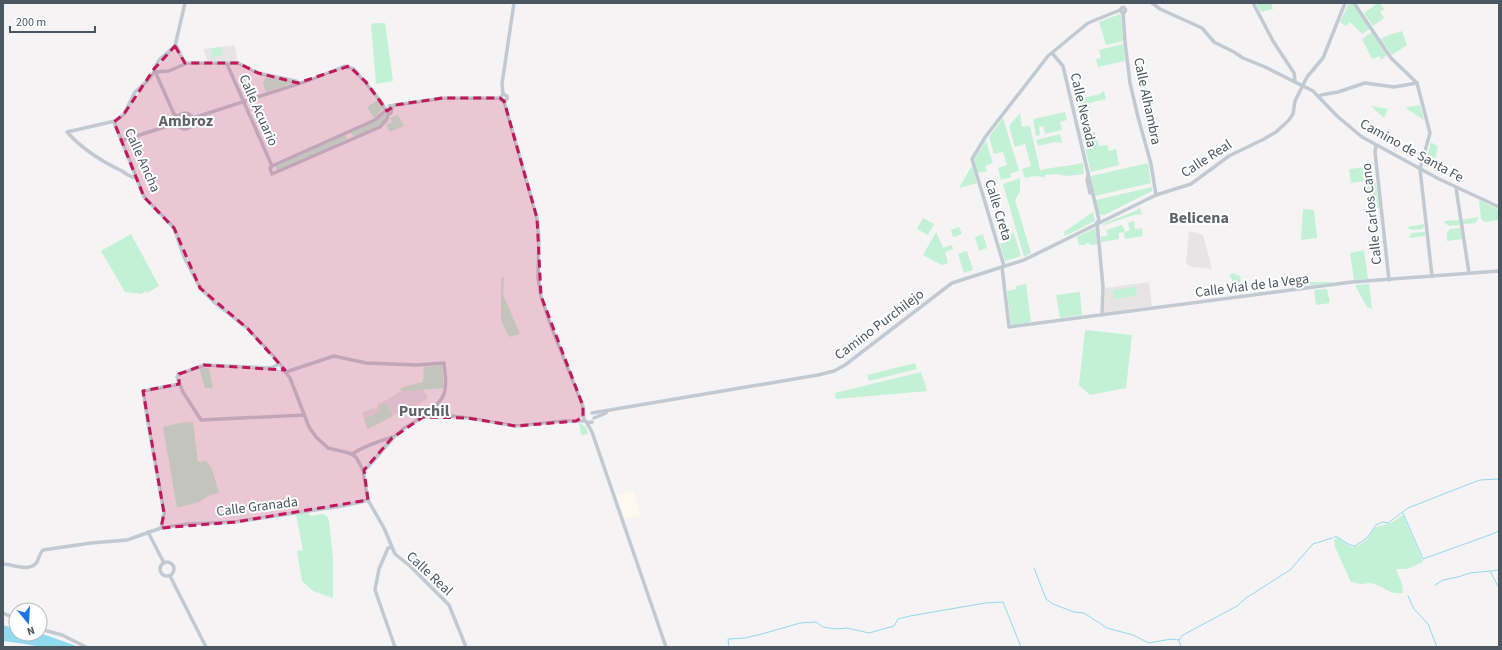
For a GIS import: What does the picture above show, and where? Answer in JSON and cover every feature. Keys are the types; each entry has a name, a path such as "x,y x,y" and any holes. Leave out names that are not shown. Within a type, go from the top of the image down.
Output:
{"street":[{"path":"135,176 109,165 86,150 66,132 114,122 124,114 135,92 155,71 154,69 159,60 175,46 185,3"},
{"path":"500,98 503,94 502,84 514,3"},
{"name":"Camino de Santa Fe","path":"1152,3 1160,9 1202,28 1214,42 1243,58 1266,67 1310,90 1319,96 1332,112 1353,131 1376,146 1456,188 1499,207"},
{"path":"1252,3 1294,73 1295,81"},
{"name":"Calle Real","path":"1098,223 1156,195 1192,184 1229,156 1276,132 1289,120 1293,114 1295,101 1303,86 1323,58 1345,3"},
{"path":"1354,3 1391,58 1417,83 1430,133 1420,169 1432,276"},
{"path":"1052,53 1088,23 1123,10 1128,5"},
{"name":"Calle Alhambra","path":"1123,10 1125,49 1130,83 1151,164 1156,195"},
{"path":"175,46 177,47 185,64"},
{"name":"Calle Creta","path":"1009,328 1003,267 972,159 986,136 1048,56 1052,53"},
{"name":"Calle Nevada","path":"1052,53 1063,66 1088,174 1087,180 1098,223 1103,287 1102,315"},
{"path":"155,71 169,71 185,64 238,63 258,72 296,81 298,83"},
{"name":"Calle Acuario","path":"227,64 276,172 380,127 387,119 388,114"},
{"path":"193,118 322,75 342,66 354,68 380,100 389,107 392,112 388,114"},
{"path":"155,71 174,114 178,117"},
{"path":"1319,96 1365,82 1394,87 1417,83"},
{"path":"1300,93 1310,90"},
{"path":"503,94 506,94 507,97 504,101"},
{"path":"272,165 375,120 389,107 444,98 500,98 504,101 537,218 539,237 538,278 541,296 551,326 583,406 585,419 592,432 666,647"},
{"path":"388,114 389,107"},
{"path":"186,112 191,114 193,118 193,124 188,128 182,128 177,123 178,117 182,113 186,112"},
{"name":"Calle Ancha","path":"114,122 144,197 174,228 184,257 200,288 248,329 280,364 295,389 312,432 328,448 352,454"},
{"path":"121,141 177,123"},
{"name":"Calle Carlos Cano","path":"1376,146 1375,152 1389,280"},
{"path":"1456,188 1469,273"},
{"name":"Camino Purchilejo","path":"585,419 591,413 612,411 834,371 845,365 952,283 1024,260 1098,223"},
{"name":"Calle Vial de la Vega","path":"1009,328 1352,282 1499,271"},
{"path":"286,372 334,356 366,363 417,365 444,363 446,386 443,396 429,416"},
{"path":"280,364 270,368 204,366 178,374 177,377 179,384 202,420 304,415"},
{"path":"161,528 164,513 143,391 179,384"},
{"path":"583,406 591,413 593,420 592,432"},
{"name":"Camino Purchilejo","path":"585,419 593,420 612,411"},
{"path":"387,441 368,467 363,470 356,457 352,454 358,450 387,441 423,417 468,418 516,426 585,419"},
{"name":"Calle Real","path":"363,470 368,500 384,528 397,557 410,566 449,606 460,636 466,647"},
{"name":"Calle Granada","path":"3,564 26,568 31,567 37,561 43,550 91,543 127,540 161,528 188,524 235,522 342,506 368,500"},
{"path":"148,532 164,563"},
{"path":"392,547 388,548 379,569 375,590 396,647"},
{"path":"164,563 161,567 161,572 165,576 170,576"},
{"path":"164,563 171,563 174,567 174,572 170,576"},
{"path":"170,576 206,647"},
{"path":"48,631 62,635 86,647"}],"highlighted area":[{"path":"175,46 185,63 238,63 258,73 298,83 349,66 366,82 387,111 395,105 443,98 500,98 504,101 537,218 541,296 583,406 583,417 576,421 516,426 468,418 423,417 392,438 364,470 368,500 235,522 161,528 164,513 143,391 179,384 179,374 204,365 285,370 248,329 200,288 174,228 144,197 139,186 114,122 124,114 154,69"}],"shaded area":[{"path":"235,45 237,61 208,62 203,49"},
{"path":"1189,231 1203,235 1212,269 1192,267 1186,264"},
{"path":"1149,282 1152,306 1104,313 1105,288"},
{"path":"423,389 428,398 412,409 410,406 368,429 362,413 373,408 377,408 377,405 403,390"},
{"path":"633,491 641,515 630,518 624,517 617,495"}],"green space":[{"path":"1271,3 1273,9 1261,12 1256,4"},
{"path":"1349,3 1352,3 1370,29 1362,34 1351,23 1349,22 1346,26 1340,22"},
{"path":"1380,3 1384,9 1380,12 1384,18 1373,26 1364,13"},
{"path":"1120,14 1123,41 1106,45 1099,22"},
{"path":"385,23 393,81 376,84 371,24"},
{"path":"1402,31 1407,45 1392,55 1381,39"},
{"path":"1372,32 1387,55 1381,60 1380,56 1372,59 1362,39"},
{"path":"1123,44 1125,61 1098,67 1096,59 1101,58 1099,50"},
{"path":"221,47 223,55 212,57 211,49"},
{"path":"266,77 292,83 266,92 263,83"},
{"path":"1104,91 1106,99 1089,103 1091,111 1078,114 1075,100 1100,94"},
{"path":"378,100 383,108 374,118 367,107"},
{"path":"1420,105 1424,120 1405,108"},
{"path":"1371,106 1388,109 1384,118"},
{"path":"1065,112 1067,120 1060,122 1062,130 1045,134 1043,126 1039,127 1040,135 1036,136 1033,119"},
{"path":"384,113 387,115 382,123 368,131 353,136 350,131"},
{"path":"1020,113 1022,127 1030,126 1040,170 1083,163 1084,174 1066,176 1056,174 1045,175 1045,177 1033,176 1025,178 1022,169 1031,166 1025,144 1015,147 1009,126"},
{"path":"398,115 404,126 390,132 386,125 392,122 390,118"},
{"path":"1003,118 1019,171 1010,174 1011,177 1001,180 998,168 1007,165 1003,152 994,154 989,137"},
{"path":"1095,132 1099,146 1107,145 1109,151 1116,149 1119,165 1091,172 1082,135"},
{"path":"345,134 347,139 277,171 275,166"},
{"path":"1060,134 1062,143 1055,142 1038,146 1036,140"},
{"path":"986,141 993,163 985,166 987,171 978,173 974,160"},
{"path":"1431,142 1438,147 1435,160 1424,166"},
{"path":"1148,163 1151,183 1095,196 1091,176"},
{"path":"972,166 977,183 960,188 960,186"},
{"path":"1368,167 1369,180 1351,183 1349,169"},
{"path":"1020,178 1020,191 1015,200 1031,253 1024,257 1003,184"},
{"path":"1376,183 1379,208 1369,209 1366,184"},
{"path":"1152,187 1152,191 1104,215 1099,214 1096,200"},
{"path":"1479,200 1499,210 1499,220 1485,222 1481,219"},
{"path":"1140,208 1142,214 1137,214 1101,226 1110,221"},
{"path":"1303,209 1314,210 1317,238 1301,240"},
{"path":"1093,212 1095,221 1065,236 1064,232"},
{"path":"1478,217 1475,223 1463,224 1462,220"},
{"path":"923,218 934,224 928,235 917,229"},
{"path":"1459,220 1460,225 1449,226 1445,223 1445,221"},
{"path":"1134,221 1135,229 1142,228 1143,236 1125,239 1124,232 1119,233 1119,239 1101,242 1101,237 1108,235 1106,230 1122,225 1125,232 1130,230 1128,223"},
{"path":"1424,224 1422,229 1411,230 1407,227"},
{"path":"959,227 962,234 953,237 951,230"},
{"path":"1097,227 1098,244 1090,245 1089,243 1086,243 1086,245 1079,245 1077,237"},
{"path":"1460,228 1462,239 1447,241 1447,233 1450,229"},
{"path":"936,232 943,248 952,245 953,249 945,252 948,263 942,265 923,255"},
{"path":"1425,232 1425,236 1409,238 1412,233"},
{"path":"1014,233 1021,256 1005,261 1000,244 1008,241 1006,236"},
{"path":"131,234 159,286 147,293 146,291 141,294 125,292 101,251"},
{"path":"983,234 987,248 979,251 975,237"},
{"path":"1364,250 1368,279 1354,280 1350,253"},
{"path":"967,251 973,270 964,273 958,254"},
{"path":"1232,273 1240,276 1241,283 1232,284 1232,278 1229,276"},
{"path":"504,277 503,294 520,334 509,337 501,320 501,278"},
{"path":"1304,282 1331,282 1331,283 1304,286"},
{"path":"1026,284 1031,322 1011,325 1007,291 1016,289 1016,286"},
{"path":"1369,284 1372,309 1367,307 1355,285"},
{"path":"1136,287 1137,295 1114,299 1113,291"},
{"path":"1327,289 1330,303 1316,305 1314,290"},
{"path":"1080,292 1082,315 1060,318 1056,295"},
{"path":"1085,330 1132,335 1126,388 1090,395 1079,385"},
{"path":"915,363 917,369 869,381 867,375"},
{"path":"442,365 444,388 401,391 400,388 423,382 424,367"},
{"path":"199,368 209,368 213,388 205,388"},
{"path":"921,372 927,391 836,399 835,393"},
{"path":"385,402 393,416 368,429 364,419 380,412 378,406"},
{"path":"193,422 198,462 206,461 212,469 219,493 210,495 199,502 177,508 163,427 179,423"},
{"path":"579,423 586,427 588,434 581,435"},
{"path":"309,512 310,516 322,514 326,515 329,520 333,559 333,598 313,591 302,581 297,551 303,550 296,514"},
{"path":"1403,515 1423,562 1407,569 1396,569 1402,584 1403,593 1390,592 1372,583 1361,584 1351,582 1335,547 1334,540 1338,538 1351,547 1358,546 1368,539 1376,527 1391,523"}],"water":[{"path":"3,625 8,627 8,642 3,641"},
{"path":"48,636 79,647 42,647 10,642 48,642"}],"waterway":[{"path":"1334,537 1355,546 1367,538 1376,525 1382,522 1388,523 1408,508 1480,480 1499,479"},
{"path":"1403,513 1423,559 1495,533 1499,530"},
{"path":"1034,568 1046,599 1053,604 1074,612 1084,613 1107,628 1133,635 1149,643 1171,639 1179,640 1183,635 1237,606 1246,598 1290,570 1313,544 1332,538"},
{"path":"1491,571 1499,570"},
{"path":"1435,585 1443,580 1470,573 1490,571 1499,588"},
{"path":"1408,596 1414,609 1428,624 1437,647"},
{"path":"729,647 728,639 745,638 800,623 816,622 823,627 836,629 847,628 869,633 894,626 898,619 910,616 985,603 1003,602 1021,647"},
{"path":"1179,640 1181,647"}],"district":[{"name":"Ambroz","path":"186,120"},
{"name":"Belicena","path":"1199,217"},
{"name":"Purchil","path":"424,410"}]}
